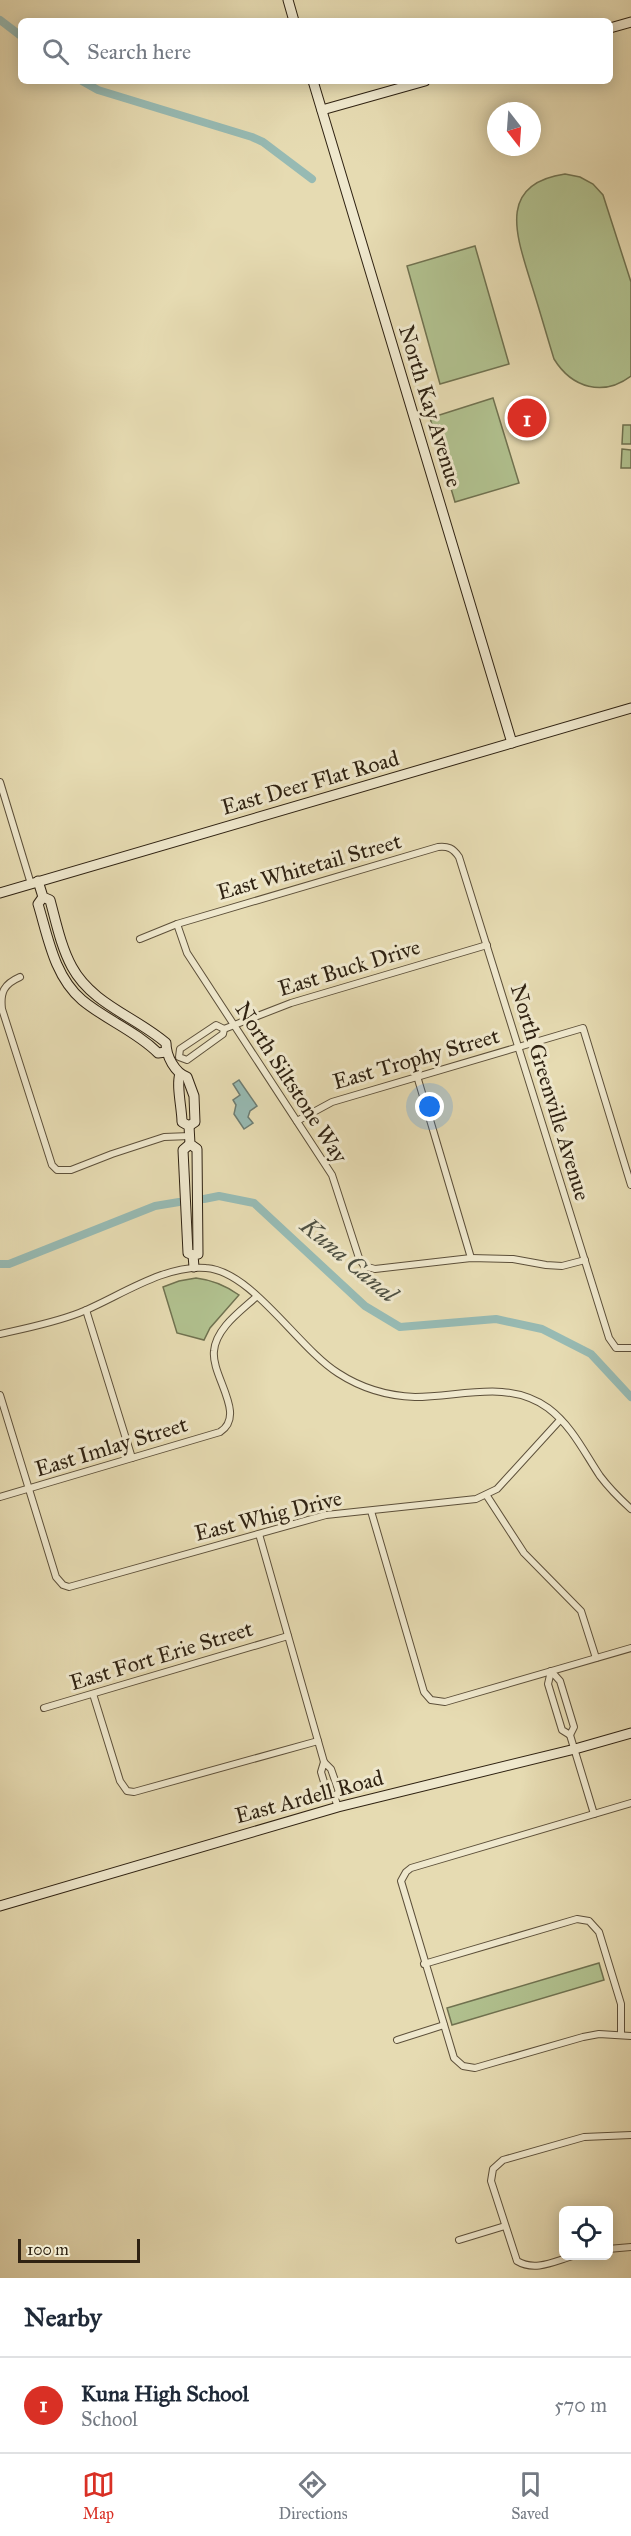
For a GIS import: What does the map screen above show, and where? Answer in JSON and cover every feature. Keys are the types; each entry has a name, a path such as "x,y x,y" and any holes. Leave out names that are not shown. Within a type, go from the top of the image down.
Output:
{"street":[{"path":"288,0 293,18"},
{"path":"613,27 631,22"},
{"name":"North Kay Avenue","path":"314,84 512,743"},
{"path":"322,110 414,84"},
{"name":"East Deer Flat Road","path":"0,893 631,708"},
{"path":"0,782 34,883 43,897 38,904 57,964 70,987 92,1007 149,1044 158,1053 166,1052 176,1059 180,1074 177,1081 182,1122 190,1135"},
{"name":"East Whitetail Street","path":"140,939 177,924 438,847 450,848"},
{"name":"North Greenville Avenue","path":"450,848 459,857 609,1338 616,1348 631,1348"},
{"name":"North Siltstone Way","path":"177,924 187,953 332,1175 359,1258 364,1266 375,1269 471,1258"},
{"name":"East Buck Drive","path":"224,1029 291,1003 487,945"},
{"path":"20,977 8,982 2,990 0,998 2,1009 49,1160 57,1170 71,1170 164,1137 190,1135"},
{"name":"East Buck Drive","path":"216,1025 224,1029 223,1035 187,1059 176,1059 180,1049 216,1025"},
{"name":"East Trophy Street","path":"297,1121 325,1104 583,1028 631,1185"},
{"path":"417,1076 471,1258 513,1259 562,1266 585,1260"},
{"path":"190,1135 183,1150 188,1253 194,1255 194,1268"},
{"path":"0,1334 36,1327 86,1310 168,1273 194,1268 224,1272 243,1284 327,1365 354,1382 374,1390 415,1396 500,1391 532,1400 548,1408 573,1432 601,1478 631,1509"},
{"name":"East Imlay Street","path":"0,1497 220,1432 230,1424 231,1412 214,1351 224,1328 256,1297"},
{"path":"86,1310 132,1458"},
{"path":"0,1395 29,1489"},
{"path":"560,1420 497,1489 487,1496 524,1553 581,1611 597,1658"},
{"name":"East Whig Drive","path":"29,1489 56,1577 63,1585 75,1587 326,1515 487,1496"},
{"path":"371,1511 424,1692 430,1700 445,1702 631,1648"},
{"path":"259,1534 324,1762 321,1772 328,1796 334,1797"},
{"name":"East Fort Erie Street","path":"44,1708 288,1636"},
{"path":"551,1671 549,1684 562,1730 570,1735 594,1814"},
{"path":"551,1671 560,1681 574,1727 570,1735"},
{"path":"93,1694 120,1781 127,1791 140,1792 318,1741"},
{"name":"East Ardell Road","path":"0,1906 338,1807 575,1749 631,1732"},
{"path":"324,1762 332,1769 339,1792 334,1797"},
{"path":"334,1797 338,1807"},
{"path":"631,1803 411,1868 402,1876 401,1887 453,2058 463,2066 475,2068 583,2037 621,2034 631,2036"},
{"path":"424,1964 576,1919 589,1921 599,1932 621,2004 621,2034"},
{"path":"397,2040 444,2025"},
{"path":"559,2260 538,2266 523,2265 515,2257 491,2181 493,2169 502,2160 575,2139 608,2134 631,2135"},
{"path":"459,2240 505,2226"},
{"path":"613,2249 631,2247"}],"green space":[{"path":"565,174 580,177 593,184 603,195 631,282 631,376 610,386 599,387 579,383 561,369 554,359 517,231 520,201 529,189 543,180"},
{"path":"475,246 509,364 440,384 407,266"},
{"path":"493,398 519,483 455,502 430,418"},
{"path":"623,425 631,425 631,444 622,444"},
{"path":"622,449 631,450 631,468 621,468"},
{"path":"196,1278 219,1284 239,1295 210,1328 204,1340 177,1333 163,1287"},
{"path":"599,1963 604,1980 452,2025 447,2008"}],"water":[{"path":"239,1080 257,1106 250,1111 248,1117 253,1123 244,1129 234,1114 236,1105 233,1100 240,1095 233,1084"}],"waterway":[{"path":"0,20 18,34"},
{"path":"87,84 98,90 252,137 263,142 312,179"},
{"name":"Kuna Canal","path":"204,1199 219,1196 254,1203 365,1306 400,1327 496,1319 542,1329 591,1354 631,1397"},
{"name":"Kuna Canal","path":"0,1264 9,1264 155,1206 179,1202"}],"place":[{"name":"Kuna High School","path":"527,418"}]}
